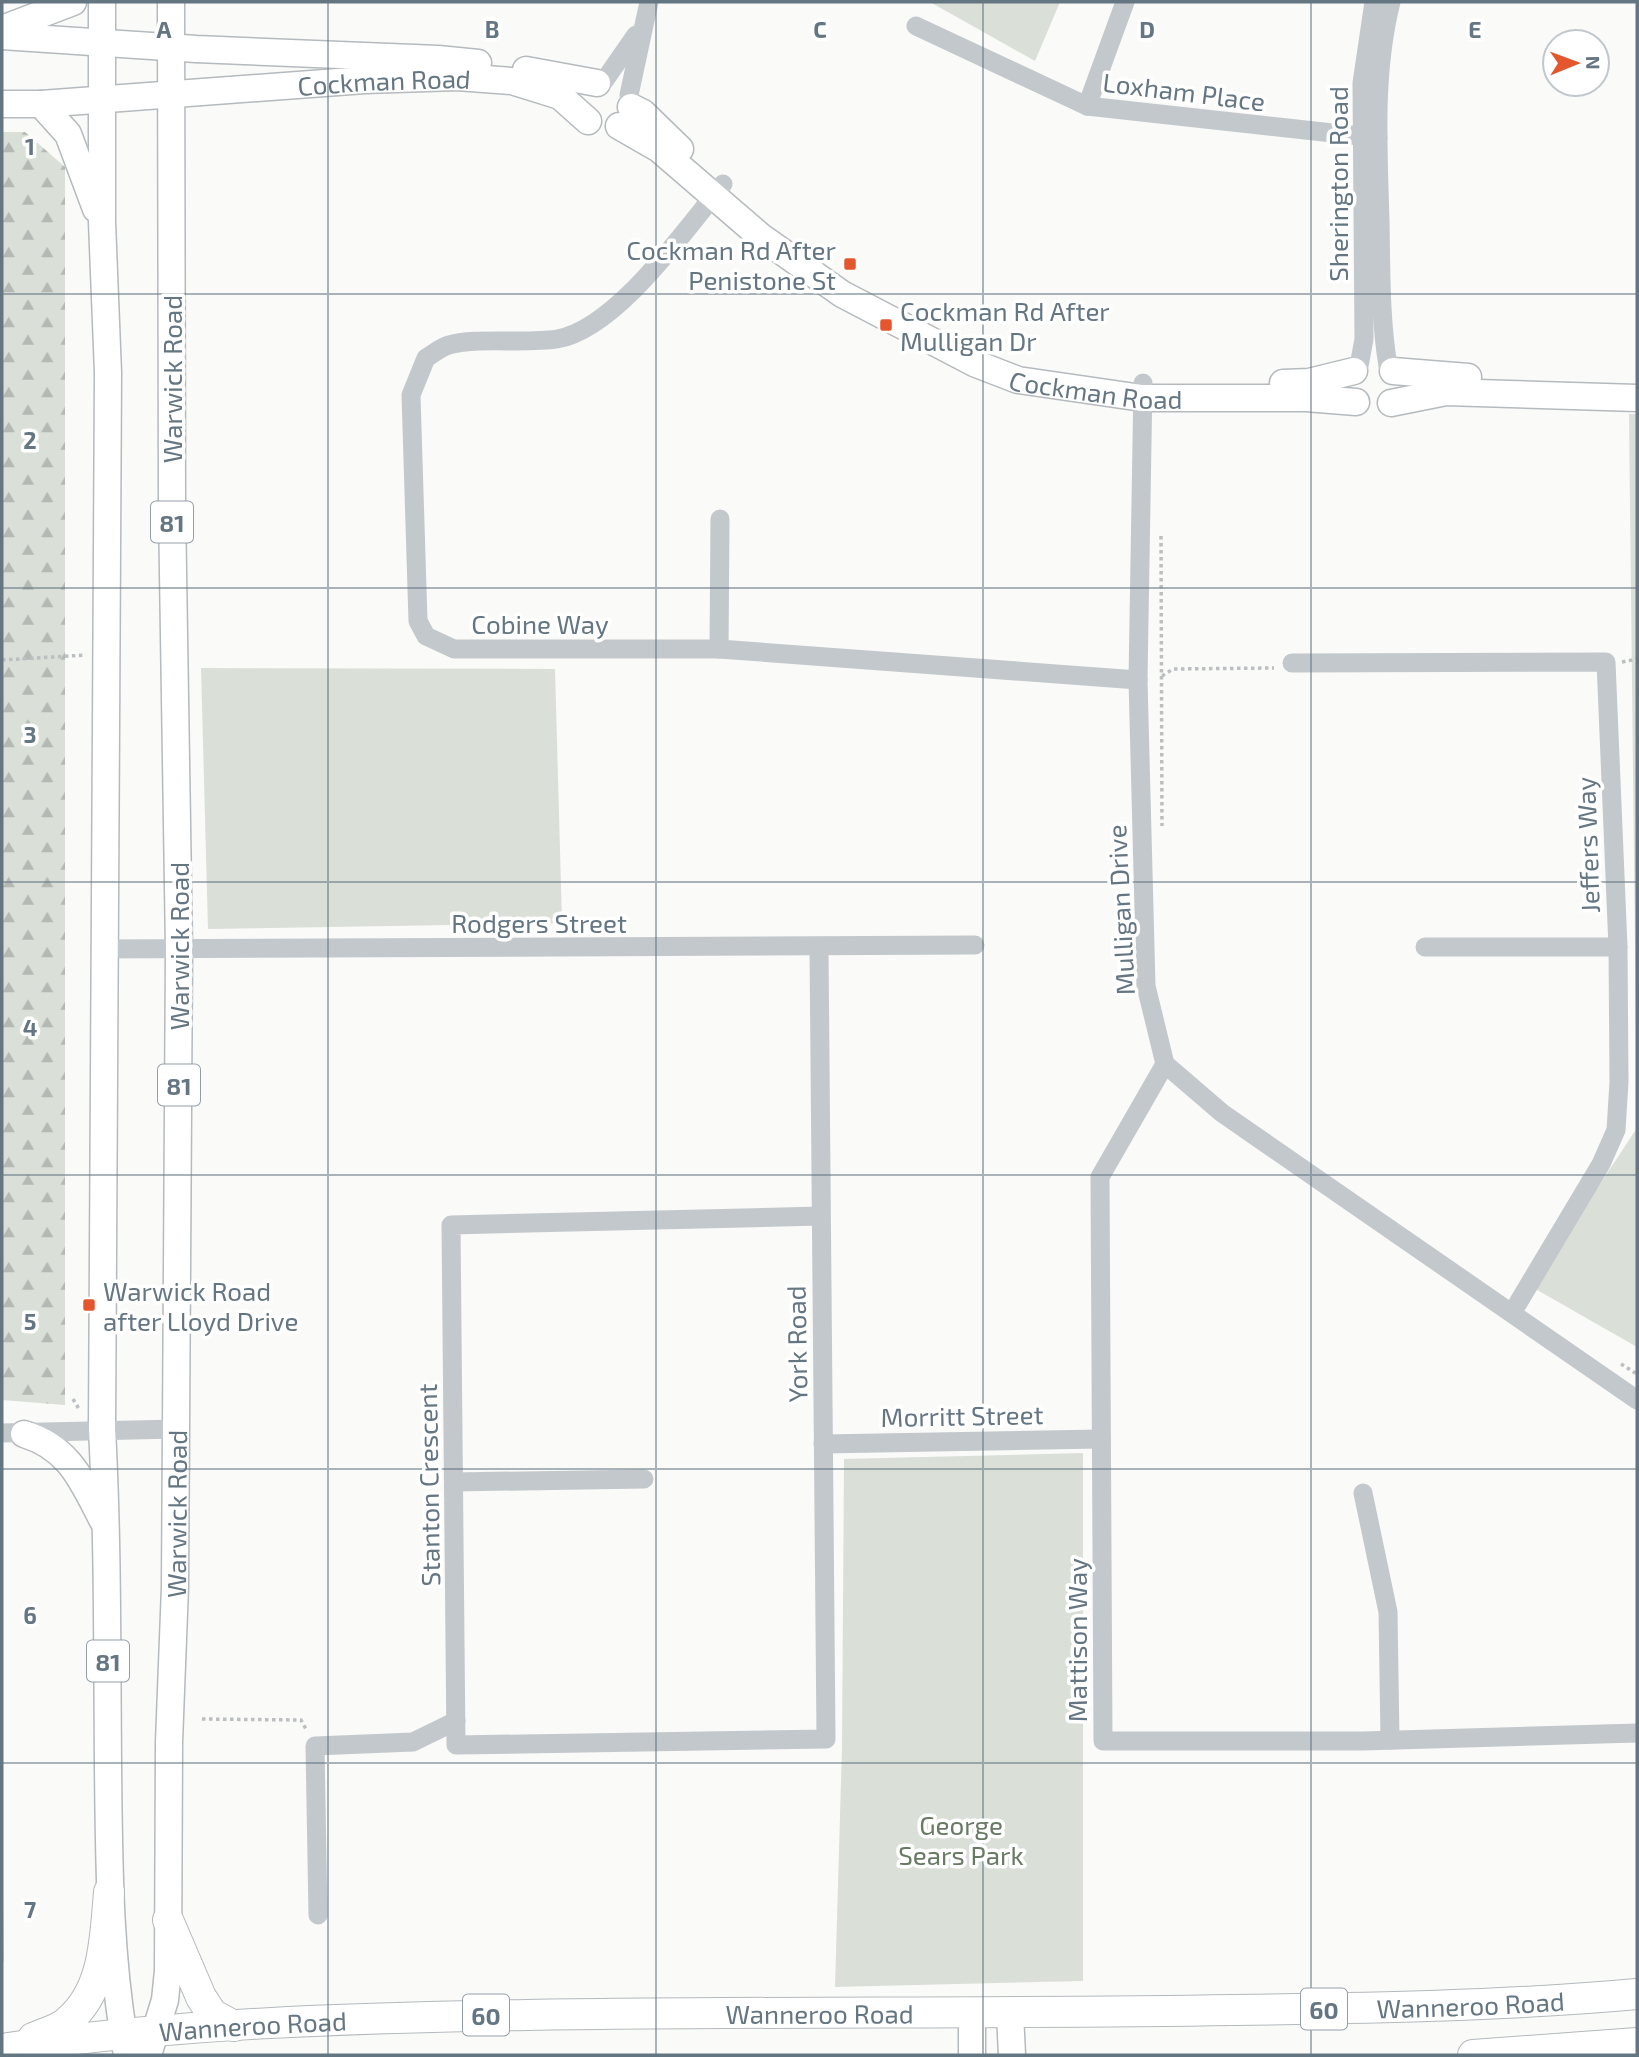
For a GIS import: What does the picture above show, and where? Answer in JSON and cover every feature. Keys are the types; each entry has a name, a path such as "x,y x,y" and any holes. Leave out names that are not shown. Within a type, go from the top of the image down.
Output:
{"highway":[{"path":"6,2048 67,2023 88,1999 99,1973 109,1892"},
{"path":"168,1920 201,1997 212,2014 234,2025"},
{"name":"Wanneroo Road","path":"6,2048 151,2044 234,2025 337,2020 626,2013 1010,2014 1340,2009 1637,1994"},
{"name":"Wanneroo Road","path":"1473,2055 1637,2043"}],"main road":[{"path":"2,29 74,2"},
{"name":"81","path":"102,2 102,222 108,373 102,1429 107,1528 109,1892 125,2046"},
{"name":"Warwick Road","path":"151,2044 165,2000 176,1429 179,949 172,509 171,2"},
{"name":"Cockman Road","path":"2,36 170,47 438,59 600,82"},
{"name":"Cockman Road","path":"2,104 41,104 365,80 457,77 512,81 560,96 587,121"},
{"path":"600,82 618,84 626,110 606,130 587,121 583,100 600,82"},
{"path":"41,104 68,134 102,222"},
{"name":"Cockman Road","path":"626,110 643,113 718,190 798,264 842,294 974,363 1018,380 1143,391 1356,402"},
{"path":"1637,381 1467,377 1391,368 1373,361 1357,368 1349,387 1356,402 1373,410 1391,403 1446,392 1637,398"},
{"name":"Cockman Road","path":"1143,391 1309,382 1357,368"},
{"path":"1391,368 1398,388 1391,403"},
{"path":"13,1434 47,1441 63,1455 76,1470 107,1528"},
{"path":"972,2013 972,2055"},
{"path":"1010,2014 1012,2055"}],"street":[{"path":"626,110 641,28 649,2"},
{"path":"1087,106 1125,2"},
{"name":"Sherington Road","path":"1374,2 1365,47 1369,138 1381,292 1391,368"},
{"name":"Sherington Road","path":"1357,368 1364,339 1369,138 1391,2"},
{"name":"Loxham Place","path":"916,26 1087,106 1369,138"},
{"path":"600,82 641,28"},
{"name":"Cobine Way","path":"718,190 624,301 586,330 560,338 519,343 450,345 426,358 411,395 418,621 425,636 454,649 719,649 1138,680"},
{"name":"Mulligan Drive","path":"1143,391 1138,680 1146,986 1165,1064"},
{"path":"719,649 720,519"},
{"name":"Jeffers Way","path":"1292,663 1606,662 1618,947 1616,1130 1601,1164 1512,1313"},
{"name":"Rodgers Street","path":"103,950 819,948 975,945"},
{"path":"1425,947 1618,947"},
{"name":"York Road","path":"819,948 826,1739"},
{"path":"1165,1064 1222,1113 1637,1399"},
{"name":"Mattison Way","path":"1165,1064 1100,1177 1103,1741 1390,1740 1637,1733"},
{"name":"Stanton Crescent","path":"821,1216 452,1225 456,1745 826,1739"},
{"path":"13,1434 102,1429 176,1429"},
{"name":"Morritt Street","path":"823,1444 1101,1439"},
{"path":"454,1482 644,1479"},
{"path":"1363,1493 1388,1612 1390,1740"},
{"path":"318,1914 315,1745 413,1742 456,1721"}],"path":[{"path":"1161,525 1163,838"},
{"path":"2,660 86,655"},
{"path":"1162,676 1173,669 1271,669 1292,663"},
{"path":"1614,1359 1637,1374"},
{"path":"202,1719 301,1720 315,1745"}],"green space":[{"path":"930,2 1060,2 1035,61"},
{"path":"2,132 25,132 65,167 65,1405 2,1400"},
{"path":"1629,414 1637,414 1637,1128"},
{"path":"201,668 555,669 562,923 208,929"},
{"path":"1637,1128 1637,1347 1532,1287"},
{"name":"George Sears Park","path":"1083,1453 1083,1981 835,1987 842,1748 844,1459"},
{"path":"2,1844 4,1960 2,1967"}],"place":[{"name":"Cockman Rd After Penistone St","path":"850,264"},
{"name":"Cockman Rd After Mulligan Dr","path":"886,325"},
{"name":"Warwick Road after Lloyd Drive","path":"89,1305"}]}
